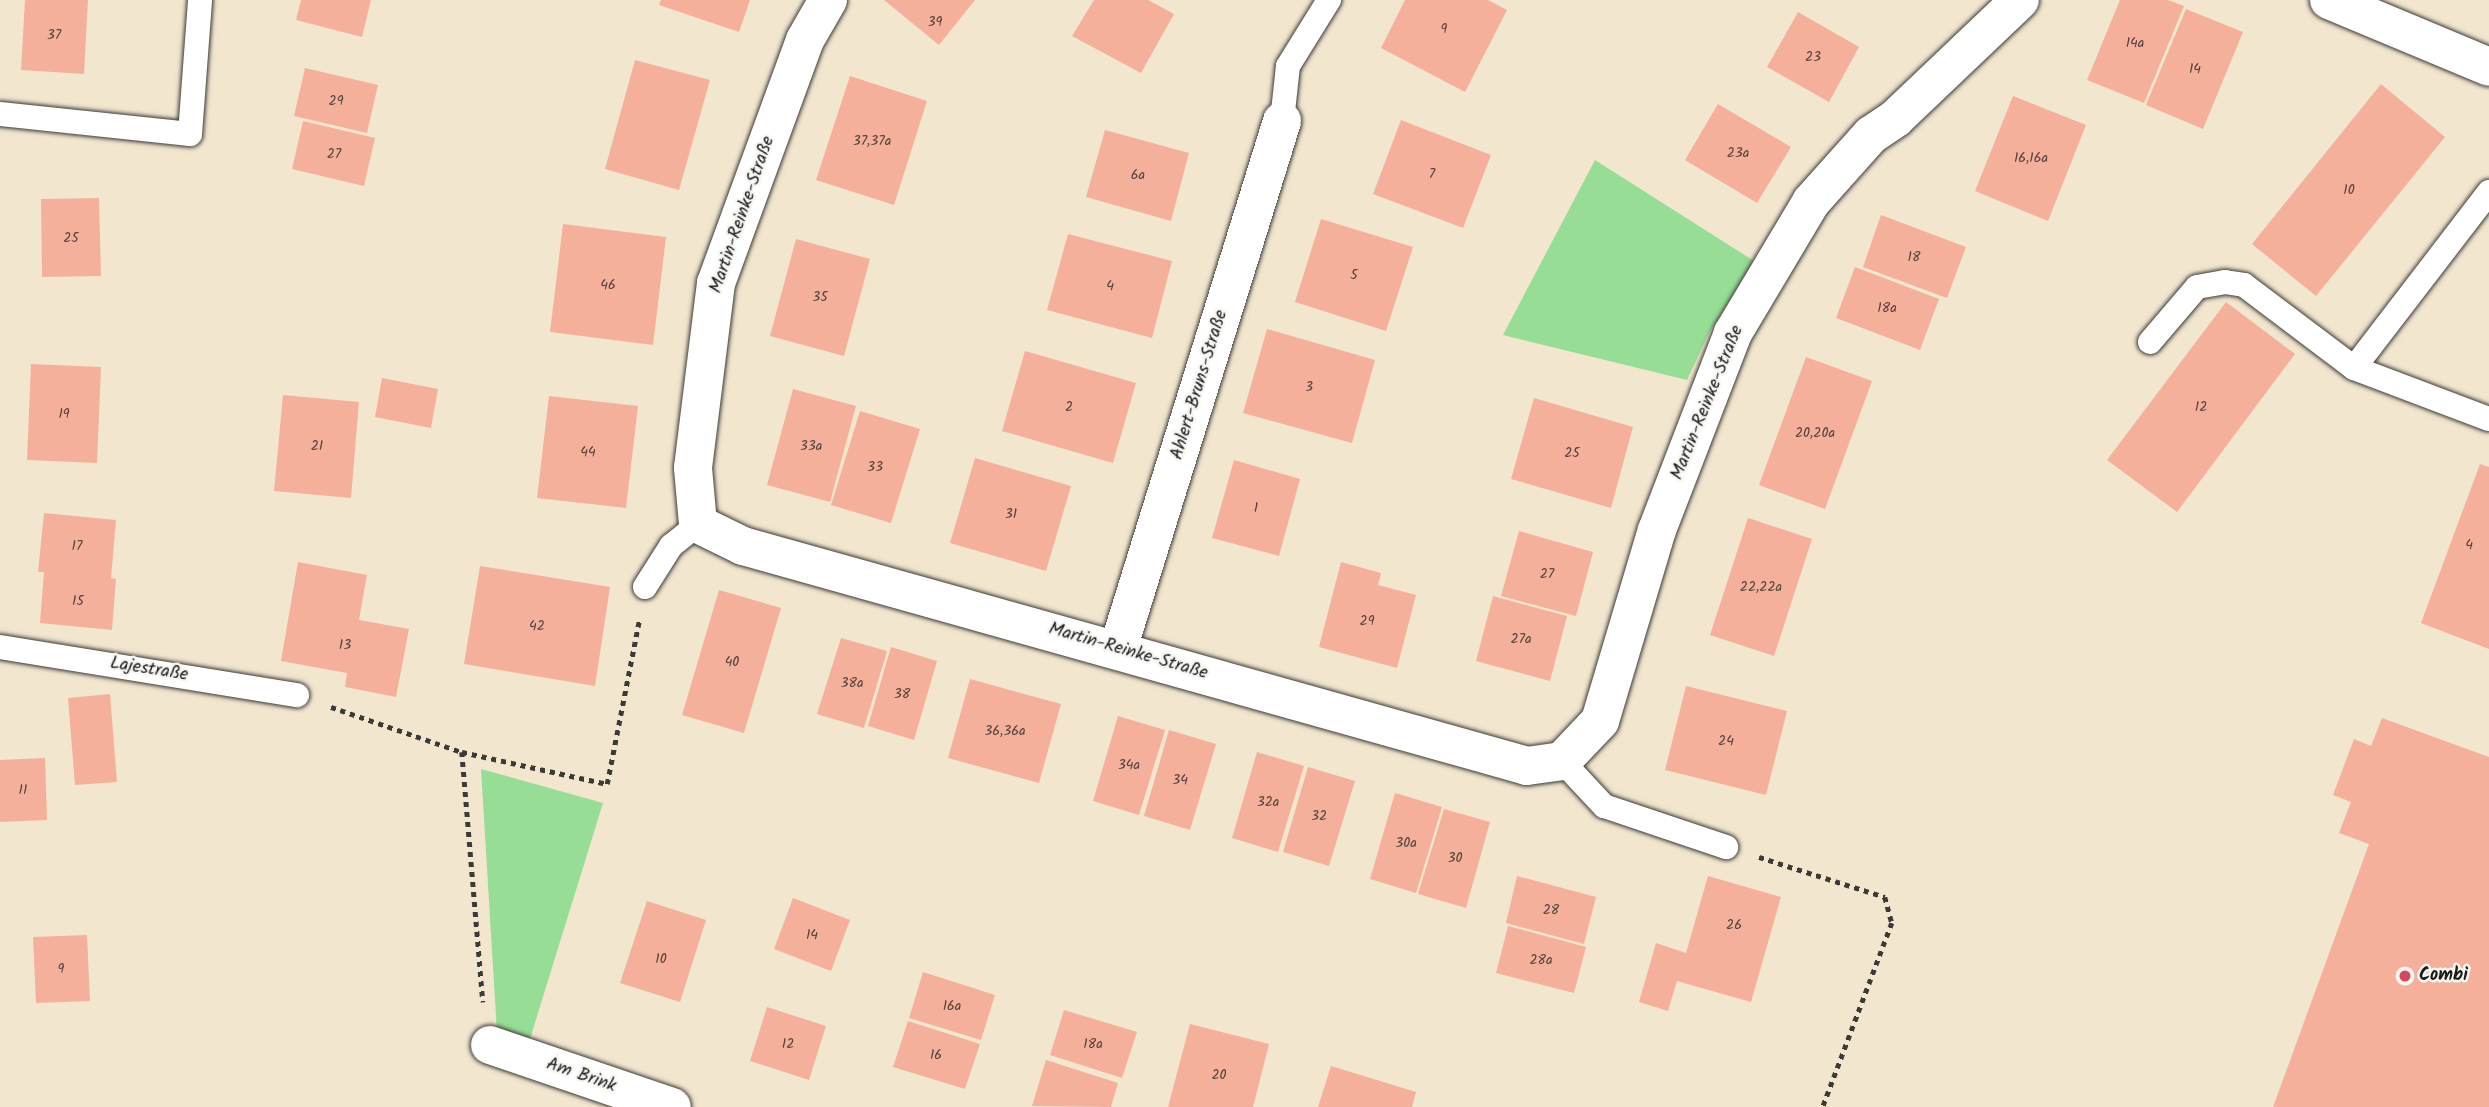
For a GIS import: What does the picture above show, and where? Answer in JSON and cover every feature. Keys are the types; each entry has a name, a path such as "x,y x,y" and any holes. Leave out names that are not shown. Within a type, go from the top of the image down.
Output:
{"street":[{"name":"Martin-Reinke-Straße","path":"828,0 805,40 716,283 693,468 698,524 743,546 1118,649 1527,766 1562,761 1600,722 1657,530 1733,333 1811,202 1871,135 1896,118 2020,0"},
{"path":"2329,0 2489,67"},
{"name":"Ahlert-Bruns-Straße","path":"1118,649 1282,121"},
{"name":"Am Brink","path":"490,1045 672,1107"}],"lane":[{"path":"0,114 190,134 200,0"},
{"path":"1282,121 1288,66 1329,0"},
{"path":"2354,368 2489,192"},
{"path":"2150,342 2197,287 2225,282 2244,285 2354,368 2489,419"},
{"path":"645,587 671,546 698,524"},
{"name":"Lajestraße","path":"0,647 297,695"},
{"path":"1562,761 1604,806 1726,847"}],"path":[{"path":"297,695 462,752 607,784 645,587"},
{"path":"462,752 490,1045"},
{"path":"1726,847 1885,897 1892,923 1823,1107"}],"green space":[{"path":"1595,160 1754,261 1709,333 1687,380 1503,335"},
{"path":"481,769 603,803 529,1042 497,1033"}],"building":[{"path":"25,0 88,0 84,74 21,70"},
{"path":"301,0 371,0 362,37 296,20"},
{"path":"661,0 750,0 739,32 659,5"},
{"path":"884,0 975,0 939,45"},
{"path":"1094,0 1148,0 1174,14 1141,73 1072,36"},
{"path":"1405,0 1488,0 1507,10 1465,92 1381,48"},
{"path":"2120,0 2168,0 2184,6 2144,103 2087,80"},
{"path":"2186,9 2243,32 2203,129 2146,105"},
{"path":"1798,12 1859,47 1829,102 1767,67"},
{"path":"635,60 710,80 679,190 605,169"},
{"path":"305,68 378,85 367,133 294,116"},
{"path":"850,76 927,101 894,205 816,180"},
{"path":"2381,84 2445,137 2316,296 2252,244"},
{"path":"2013,96 2086,125 2048,221 1975,191"},
{"path":"1718,104 1791,147 1757,203 1685,160"},
{"path":"1401,120 1491,155 1463,228 1373,194"},
{"path":"303,121 375,138 364,186 292,169"},
{"path":"1105,130 1189,153 1171,221 1086,197"},
{"path":"99,198 101,276 42,277 41,199"},
{"path":"1881,215 1966,247 1947,298 1863,267"},
{"path":"1321,219 1413,247 1386,331 1295,302"},
{"path":"563,224 666,237 653,345 550,332"},
{"path":"1068,234 1172,261 1152,338 1047,310"},
{"path":"796,239 870,259 844,356 770,336"},
{"path":"1855,267 1939,299 1920,350 1836,318"},
{"path":"2226,302 2295,354 2177,512 2107,460"},
{"path":"1267,329 1375,360 1352,443 1243,413"},
{"path":"1025,351 1136,383 1113,463 1002,431"},
{"path":"1806,357 1872,381 1825,509 1759,485"},
{"path":"31,364 101,367 97,463 27,460"},
{"path":"382,378 438,389 431,428 375,417"},
{"path":"793,389 856,406 830,502 767,485"},
{"path":"283,395 359,402 351,498 274,491"},
{"path":"549,396 638,406 626,508 537,498"},
{"path":"1534,398 1633,427 1611,508 1511,479"},
{"path":"860,411 920,429 891,523 831,505"},
{"path":"975,458 1071,486 1046,571 950,543"},
{"path":"1234,460 1300,479 1279,556 1212,538"},
{"path":"2480,464 2489,467 2489,649 2421,623"},
{"path":"44,513 116,520 111,578 116,579 112,630 40,623 44,572 38,572"},
{"path":"1748,518 1812,539 1774,656 1710,635"},
{"path":"1519,531 1593,552 1576,616 1501,596"},
{"path":"298,562 367,575 359,620 409,629 396,697 345,687 347,673 281,661"},
{"path":"1341,562 1381,573 1378,585 1416,595 1397,668 1319,647"},
{"path":"480,566 610,587 595,686 464,664"},
{"path":"719,590 781,608 744,733 682,715"},
{"path":"1493,596 1567,616 1550,681 1476,661"},
{"path":"841,638 887,651 864,728 817,714"},
{"path":"891,647 937,661 914,740 868,726"},
{"path":"970,679 1061,704 1039,783 948,758"},
{"path":"1686,686 1787,711 1766,795 1665,770"},
{"path":"110,694 117,782 75,785 68,698"},
{"path":"1118,716 1165,730 1139,815 1093,801"},
{"name":"Combi","path":"2382,718 2489,757 2489,1107 2273,1107 2369,844 2339,833 2351,802 2333,795 2354,739 2371,746"},
{"path":"1169,730 1216,744 1190,830 1144,816"},
{"path":"1257,752 1304,766 1278,852 1232,838"},
{"path":"45,758 47,820 0,822 0,760"},
{"path":"1308,767 1355,781 1329,866 1283,852"},
{"path":"1395,793 1442,807 1416,893 1370,879"},
{"path":"1444,809 1490,822 1466,908 1418,894"},
{"path":"1517,876 1596,897 1584,944 1506,923"},
{"path":"1708,876 1781,897 1751,1002 1677,981 1668,1011 1639,1002 1656,943 1686,953"},
{"path":"793,898 850,920 831,971 774,949"},
{"path":"647,901 706,920 680,1002 620,983"},
{"path":"1508,926 1586,947 1574,993 1496,973"},
{"path":"87,935 90,1001 36,1003 33,937"},
{"path":"923,972 995,995 981,1040 909,1018"},
{"path":"767,1007 826,1026 809,1080 750,1061"},
{"path":"1064,1010 1137,1032 1122,1078 1050,1055"},
{"path":"908,1021 980,1044 965,1089 893,1067"},
{"path":"1190,1024 1269,1044 1253,1107 1168,1107"},
{"path":"1046,1060 1118,1083 1111,1107 1032,1106"},
{"path":"1331,1066 1416,1092 1412,1107 1318,1107"}],"place":[{"name":"Combi","path":"2405,976"}]}
